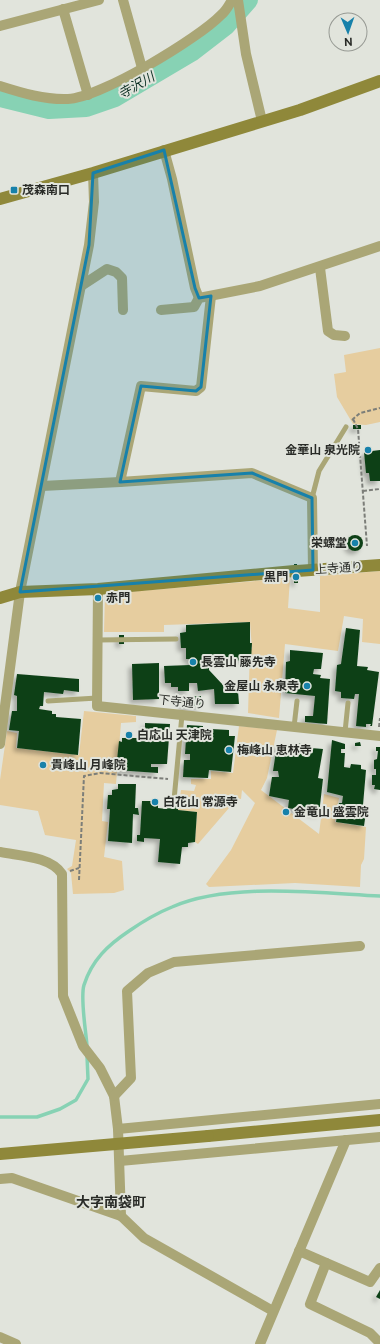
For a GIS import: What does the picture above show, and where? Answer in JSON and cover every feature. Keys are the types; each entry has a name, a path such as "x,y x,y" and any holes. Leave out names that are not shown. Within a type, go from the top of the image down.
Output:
{"street":[{"path":"0,26 99,0"},
{"path":"123,0 142,68"},
{"path":"0,86 28,95 69,99 88,95 106,88 194,37 222,15 232,0"},
{"path":"238,0 240,21 262,121"},
{"path":"63,9 88,95"},
{"path":"0,200 300,110 380,81"},
{"path":"164,150 172,179 195,288 199,298"},
{"path":"0,744 20,592 89,245 94,202 93,173"},
{"path":"199,298 260,286 320,268 380,246"},
{"path":"320,268 328,331 334,335 345,336"},
{"path":"81,286 107,269 116,272 122,278 123,310"},
{"path":"120,482 141,386 196,391 201,387 211,296"},
{"path":"161,310 194,307 199,298"},
{"path":"42,486 252,473 312,498 313,570"},
{"name":"上寺通り","path":"0,598 20,592 98,589 380,565"},
{"path":"97,698 98,589"},
{"name":"下寺通り","path":"97,698 97,706 380,736"},
{"path":"0,852 39,859 57,866 62,874 63,996 83,1046 94,1060 114,1096 118,1129 122,1216"},
{"path":"114,1096 131,1078 127,991 148,973 174,962 360,946"},
{"path":"118,1129 380,1104"},
{"path":"0,1154 377,1120"},
{"path":"120,1161 380,1137"},
{"path":"260,1344 273,1310 346,1140"},
{"path":"0,1179 12,1178 122,1216 144,1238 273,1310"},
{"path":"299,1251 370,1282 380,1268"},
{"path":"326,1263 310,1304 370,1334 380,1343"},
{"path":"0,1337 16,1344"}],"lane":[{"path":"312,498 319,472 346,427"},
{"path":"98,640 176,639"},
{"path":"48,701 97,698"},
{"path":"294,727 297,701"},
{"path":"345,732 348,703"},
{"path":"174,800 182,715"}],"path":[{"path":"346,427 360,413 380,408"},
{"path":"353,419 358,429 367,546"},
{"path":"363,491 380,489"},
{"path":"79,880 84,776 100,773 176,780"}],"highlighted area":[{"path":"164,150 195,288 199,298 211,296 201,387 196,391 141,386 120,482 252,473 312,498 313,570 20,592 89,245 93,173"}],"shaded area":[{"path":"380,348 380,422 366,425 353,424 337,397 334,374 346,372 344,355"},
{"path":"380,571 380,644 362,642 363,619 344,616 338,651 285,644 279,718 248,713 250,649 252,649 250,622 164,625 164,632 104,632 105,594 290,578 288,608 320,612 320,576"},
{"path":"84,711 136,716 136,722 121,723 116,784 104,783 102,821 108,822 104,857 122,861 124,890 114,893 73,894 71,873 67,869 72,866 76,840 45,835 38,811 0,805 0,780 7,731 17,733 16,748 79,755"},
{"path":"239,726 277,730 267,778 261,790 319,834 324,794 339,798 335,822 366,827 360,887 295,883 209,887 206,884 231,850 255,803 242,790 241,799 228,796 229,808 198,844 195,842 197,812 178,810 181,790 194,791 196,785 191,784 191,779 211,779 211,771 233,773"}],"building":[{"path":"353,425 361,425 361,429 353,429"},
{"path":"380,450 380,481 370,481 369,473 366,473 364,452"},
{"name":"栄螺堂","path":"355,535 361,537 363,543 361,549 355,551 349,549 347,543 349,537"},
{"name":"黒門","path":"294,564 297,564 298,583 294,583"},
{"path":"250,622 250,643 252,643 251,660 222,661 222,658 209,656 209,670 223,685 224,691 238,691 239,704 215,704 214,689 198,691 197,683 189,683 189,691 178,691 178,687 171,687 171,683 165,683 164,666 190,665 190,659 186,659 186,648 181,648 180,633 186,632 186,625"},
{"path":"346,628 360,630 357,666 368,667 367,670 379,672 372,726 370,726 371,724 366,724 366,727 356,726 359,694 355,694 354,699 341,698 341,692 335,691 337,665 341,664"},
{"path":"119,635 124,635 124,644 119,644"},
{"path":"290,650 323,653 321,669 314,669 313,674 321,675 320,678 330,679 327,724 305,722 305,716 313,716 315,696 285,693 286,662 290,661"},
{"path":"159,663 159,699 133,700 132,664"},
{"path":"17,674 79,679 79,692 64,690 63,694 44,692 43,706 40,706 39,709 52,711 52,714 56,714 56,717 81,719 78,755 17,748 19,731 9,730 12,711 17,711 17,696 14,695"},
{"path":"201,696 201,706 183,707 182,697"},
{"path":"145,723 170,724 167,764 151,764 151,767 158,767 158,773 116,770 119,741 122,742 122,738 145,738"},
{"path":"187,725 203,726 203,734 212,735 211,729 229,730 229,736 235,736 231,772 209,770 208,778 183,777 184,760 190,760 190,754 185,754"},
{"path":"332,740 345,744 345,749 341,749 341,753 345,753 344,767 350,768 351,764 361,765 361,769 366,770 363,805 367,805 364,826 336,822 339,803 342,803 343,796 327,792"},
{"path":"360,742 361,746 355,746 355,743"},
{"path":"295,743 312,745 311,748 323,749 318,778 323,779 319,814 288,808 289,800 269,796 272,777 279,777 278,771 273,771 277,745 294,745"},
{"path":"376,747 380,747 380,790 374,789 375,785 372,785 372,775 376,775 374,760 377,759 378,751 376,751"},
{"path":"118,784 136,784 135,808 138,808 139,815 133,814 132,843 108,841 110,809 107,809 108,795 112,795 112,790 118,789"},
{"path":"142,801 158,801 158,808 167,809 167,805 178,806 178,810 197,812 195,842 188,843 188,847 182,847 180,864 158,862 160,839 144,838 144,842 137,841 137,835 140,835"},
{"path":"380,1290 380,1299 376,1297"}],"waterway":[{"name":"寺沢川","path":"0,97 49,109 86,107 115,97 191,52 226,25 248,0"},
{"path":"87,1046 83,991 91,968 102,954 121,936 161,912 195,899 220,894 247,892 274,891 380,896"},
{"path":"0,1117 37,1117 60,1109 76,1100 88,1079 87,1056"}],"place":[{"name":"茂森南口","path":"14,190"},
{"name":"金華山 泉光院","path":"368,450"},
{"name":"栄螺堂","path":"355,543"},
{"name":"黒門","path":"296,577"},
{"name":"赤門","path":"98,598"},
{"name":"長雲山 藤先寺","path":"193,662"},
{"name":"金屋山 永泉寺","path":"307,686"},
{"name":"白応山 天津院","path":"129,735"},
{"name":"梅峰山 恵林寺","path":"229,750"},
{"name":"貴峰山 月峰院","path":"43,765"},
{"name":"白花山 常源寺","path":"155,802"},
{"name":"金竜山 盛雲院","path":"286,812"}],"district":[{"name":"大字南袋町","path":"111,1202"}]}
